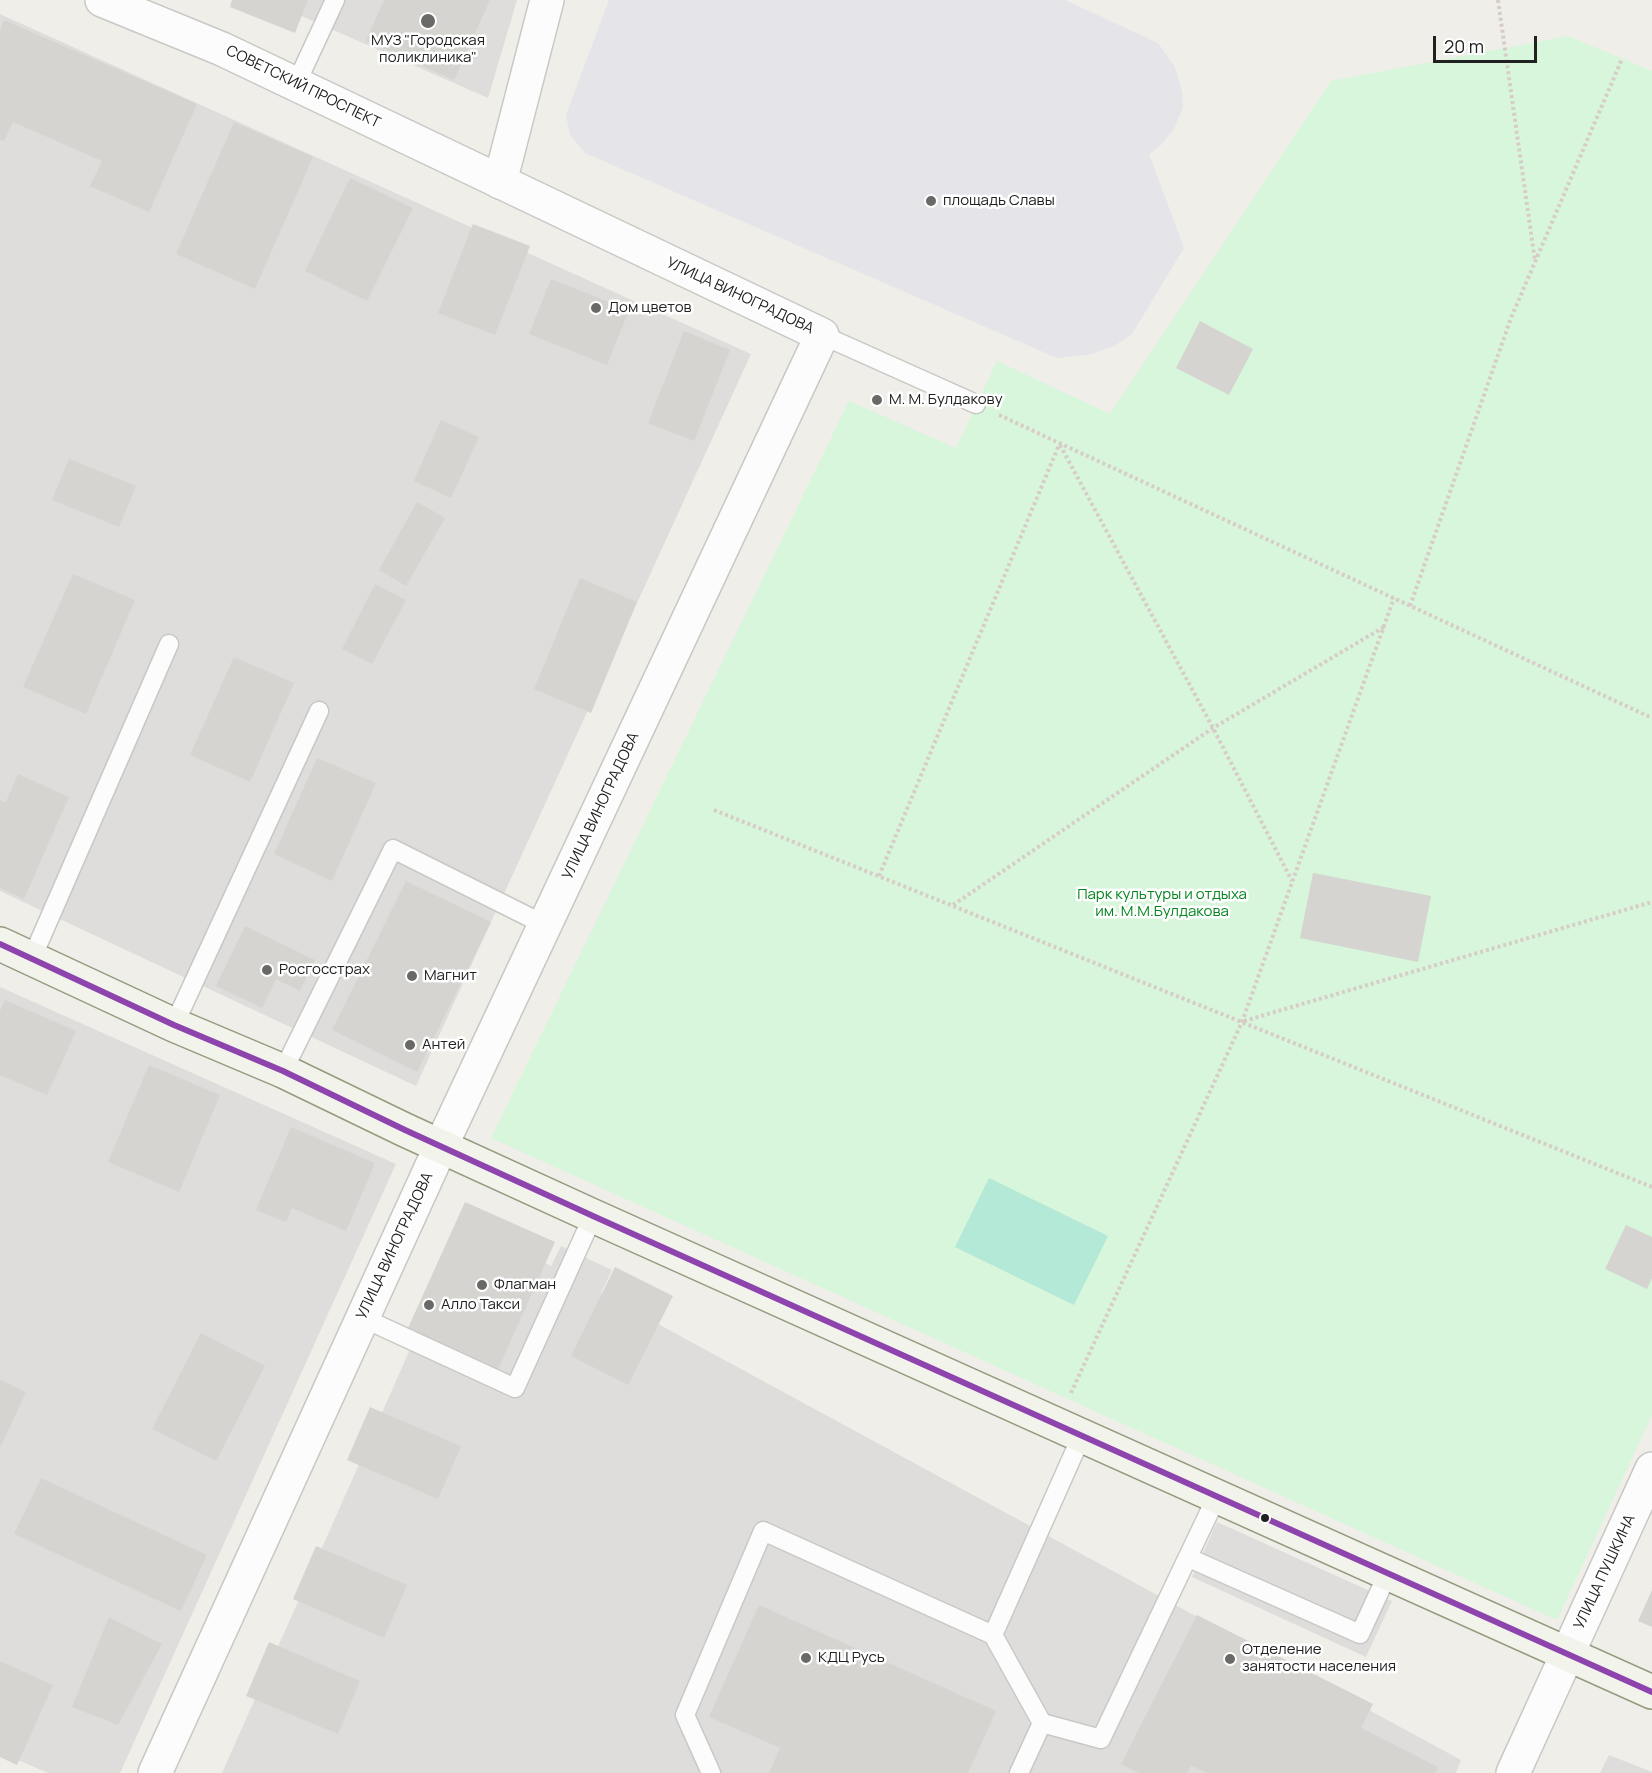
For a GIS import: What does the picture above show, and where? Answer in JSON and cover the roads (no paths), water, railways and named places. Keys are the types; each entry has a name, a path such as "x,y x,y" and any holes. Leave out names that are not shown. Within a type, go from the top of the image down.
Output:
{"main road":[{"path":"0,944 174,1025 284,1071 593,1216 1652,1692"}],"street":[{"name":"СОВЕТСКИЙ ПРОСПЕКТ","path":"102,0 222,49 500,182"},
{"path":"500,182 547,0"},
{"name":"УЛИЦА ВИНОГРАДОВА","path":"155,1773 441,1146 822,334 500,182"},
{"name":"УЛИЦА ПУШКИНА","path":"1513,1773 1652,1469"}],"lane":[{"path":"296,84 335,0"},
{"path":"822,334 976,404"},
{"path":"32,958 169,644"},
{"path":"174,1025 319,711"},
{"path":"284,1071 393,849 545,924"},
{"path":"363,1318 515,1388 593,1216"},
{"path":"993,1635 1070,1429"},
{"path":"711,1773 685,1715 763,1531 993,1635 1042,1723 1101,1739 1217,1496"},
{"path":"1189,1558 1360,1634 1388,1573"},
{"path":"1019,1773 1042,1723"}],"place":[{"name":"МУЗ \"Городская поликлиника\"","path":"428,21"},
{"name":"площадь Славы","path":"931,201"},
{"name":"Дом цветов","path":"596,308"},
{"name":"М. М. Булдакову","path":"877,400"},
{"name":"Росгосстрах","path":"267,970"},
{"name":"Магнит","path":"412,976"},
{"name":"Антей","path":"410,1045"},
{"name":"Флагман","path":"482,1285"},
{"name":"Алло Такси","path":"429,1305"},
{"name":"КДЦ Русь","path":"806,1658"},
{"name":"Отделение занятости населения","path":"1230,1659"}],"park label":[{"name":"Парк культуры и отдыха им. М.М.Булдакова","path":"1162,904"}]}
